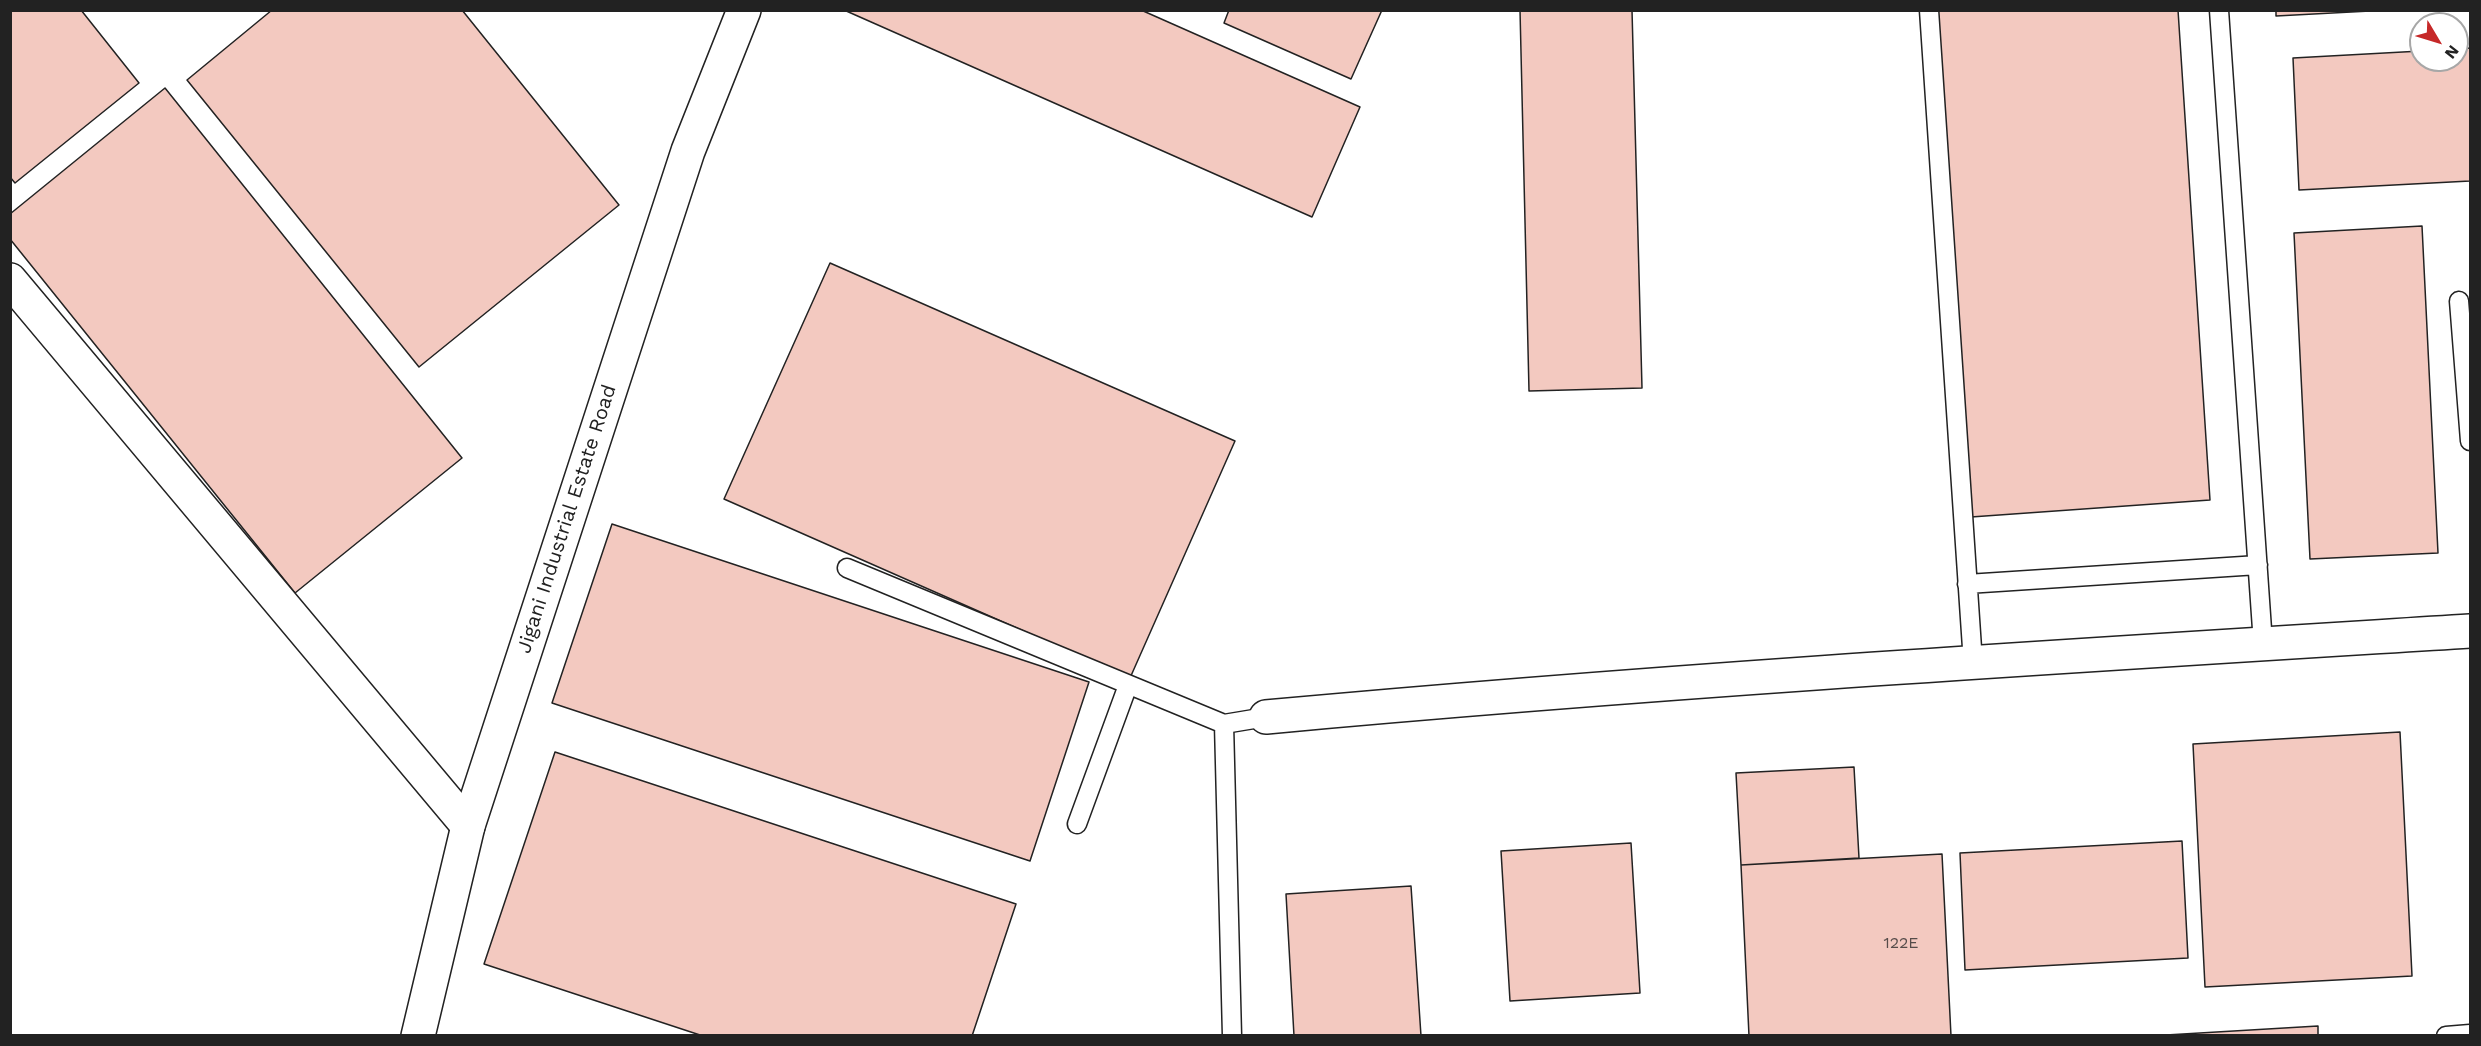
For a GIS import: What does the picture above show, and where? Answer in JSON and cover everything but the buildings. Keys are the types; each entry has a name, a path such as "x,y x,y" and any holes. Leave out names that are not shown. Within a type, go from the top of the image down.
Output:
{"street":[{"name":"Jigani Industrial Estate Road","path":"418,1035 468,826 688,151 744,10"},
{"path":"10,280 468,826"},
{"path":"1266,717 1480,697 2470,631"}],"lane":[{"path":"1929,10 1973,663"},
{"path":"2219,10 2263,644"},
{"path":"2459,301 2470,441"},
{"path":"1967,584 2258,565"},
{"path":"847,568 1224,724 1266,717"},
{"path":"1077,824 1128,685"},
{"path":"1224,724 1232,1035"},
{"path":"2446,1035 2470,1034"}]}
